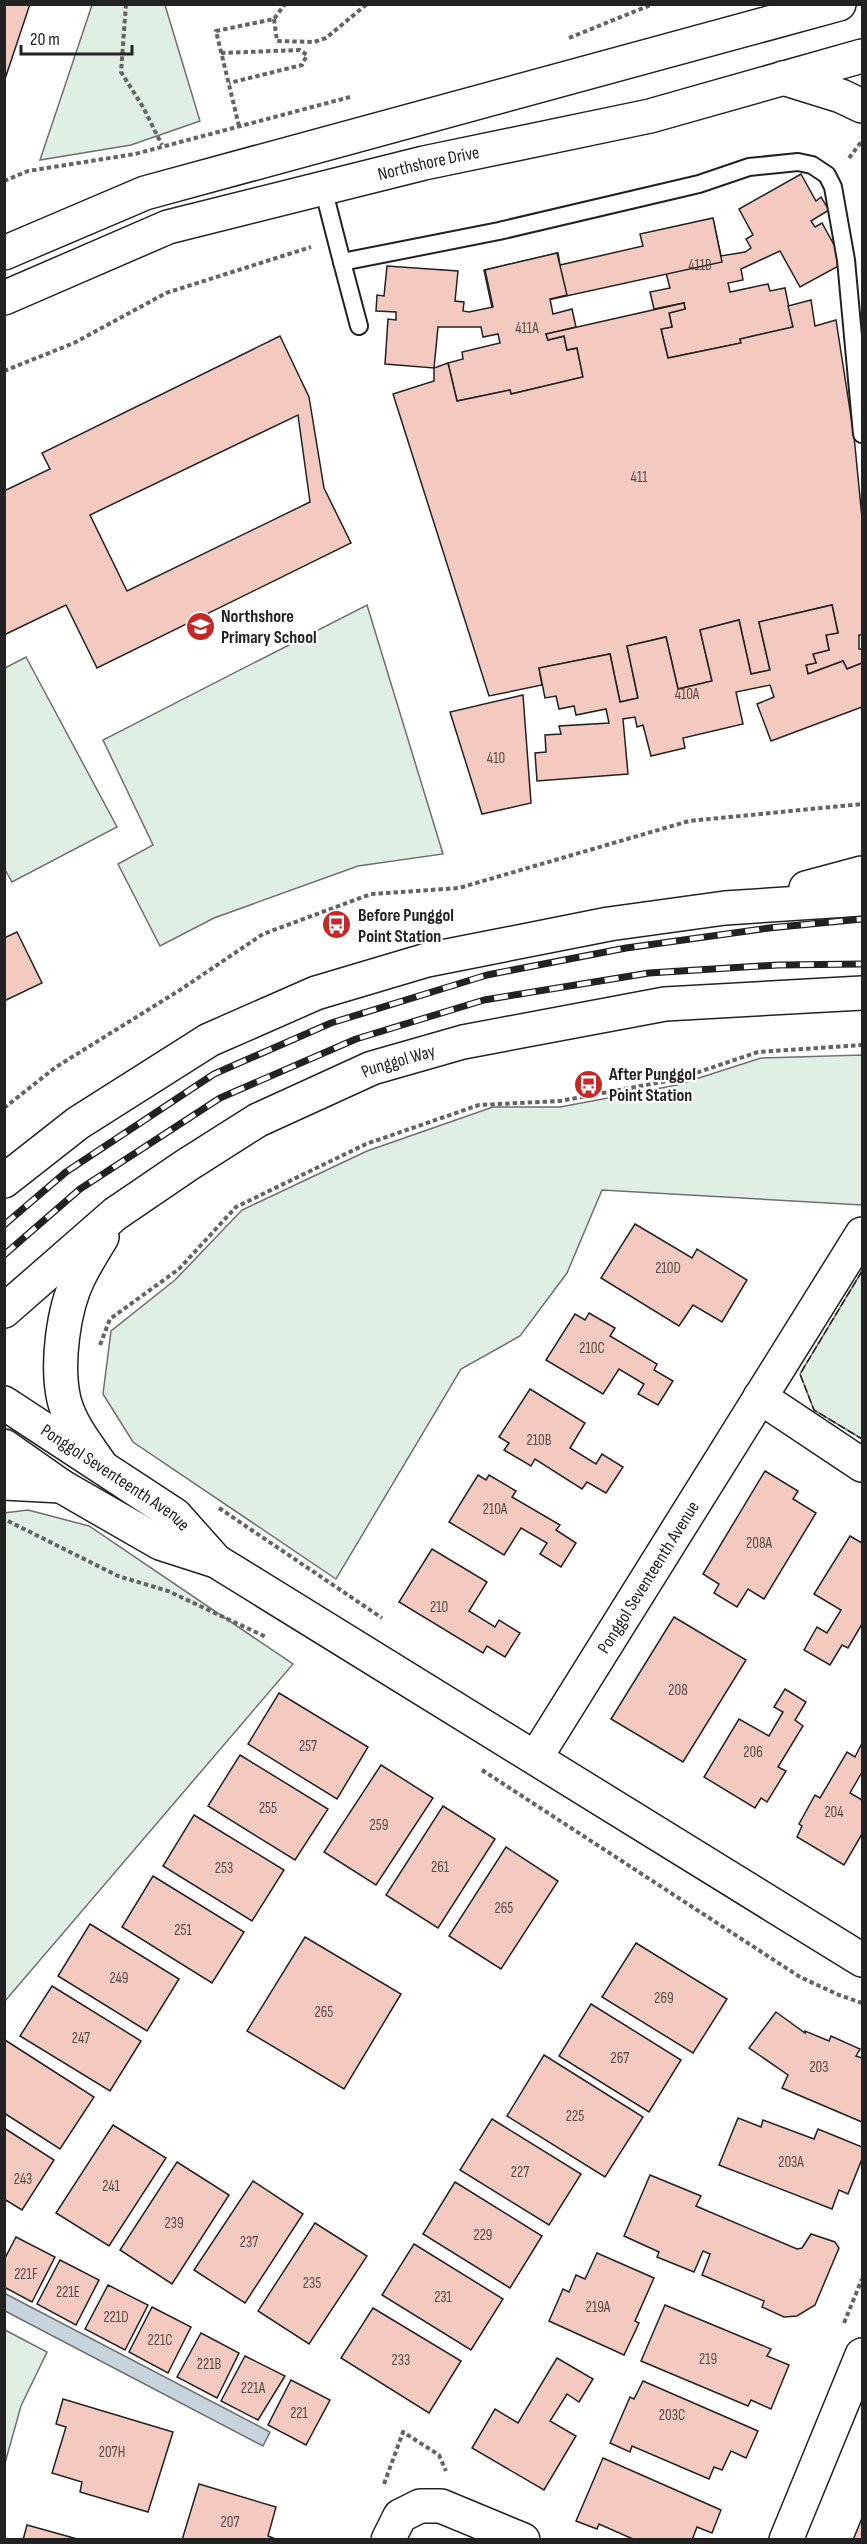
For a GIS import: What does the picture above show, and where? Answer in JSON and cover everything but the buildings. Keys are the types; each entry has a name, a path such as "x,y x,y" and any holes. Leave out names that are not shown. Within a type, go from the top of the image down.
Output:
{"street":[{"path":"733,34 776,4"},
{"path":"4,253 145,194 839,4"},
{"name":"Northshore Drive","path":"4,298 168,227 424,163 650,116 862,56"},
{"path":"783,78 841,96 862,106"},
{"path":"725,908 862,873"},
{"path":"4,1181 78,1124 209,1040 316,993 427,960 609,924 725,908 862,899"},
{"name":"Punggol Way","path":"4,1311 115,1214 258,1120 372,1068 463,1042 665,1004 862,993"},
{"path":"100,1464 73,1423 64,1400 61,1366 66,1315 78,1279 115,1214"},
{"name":"Ponggol Seventeenth Avenue","path":"536,1757 862,1234"},
{"path":"760,1397 862,1465"},
{"name":"Ponggol Seventeenth Avenue","path":"4,1403 175,1515 216,1561"},
{"name":"Ponggol Seventeenth Avenue","path":"4,1446 61,1486 160,1543 216,1561 862,1960"},
{"path":"4,1483 61,1486"},
{"path":"786,2540 862,2355"},
{"path":"394,2528 420,2506 441,2506 523,2540"}],"lane":[{"path":"342,262 510,228 699,184 748,167 798,162 812,165 827,175 833,186 846,260 862,434"},
{"path":"323,188 359,326"}],"path":[{"path":"126,4 121,72 143,107 162,146"},
{"path":"239,126 216,31 274,19 285,4"},
{"path":"274,19 278,41 314,42 326,38 367,4"},
{"path":"561,41 653,4"},
{"path":"221,53 300,50 307,55 302,65 229,83"},
{"path":"4,181 28,171 135,154 356,95"},
{"path":"849,158 862,140"},
{"path":"4,1108 56,1067 180,990 263,934 371,894 459,888 689,821 862,804"},
{"path":"98,1349 110,1319 179,1269 236,1207 366,1144 480,1105 560,1101 678,1078 758,1052 862,1045"},
{"path":"217,1506 384,1619"},
{"path":"4,1519 118,1576 168,1591 272,1640"},
{"path":"479,1768 800,1977 862,2003"}],"green space":[{"path":"92,5 165,5 200,121 131,145 40,160"},
{"path":"367,605 443,854 358,866 214,918 160,946 118,864 153,845 103,740"},
{"path":"26,657 117,827 12,882 4,868 5,668"},
{"path":"862,1055 862,1205 602,1190 567,1273 520,1336 461,1369 336,1579 133,1442 103,1394 111,1331 175,1280 242,1210 367,1151 493,1107 560,1107 677,1085 761,1058"},
{"path":"862,1271 862,1439 814,1410 800,1374"},
{"path":"28,1510 89,1526 293,1664 5,2001 4,1513"},
{"path":"5,2330 47,2352 21,2406 5,2463"}],"shaded area":[{"path":"4,2293 270,2432 263,2446 5,2311"}],"railway":[{"path":"4,1225 66,1172 214,1074 331,1023 487,975 626,948 769,928 862,919"},
{"path":"4,1255 80,1189 220,1098 356,1039 484,1000 649,973 778,965 862,964"}],"fence":[{"path":"862,1271 800,1374 814,1410 862,1439"}],"place":[{"name":"Northshore Primary School","path":"200,626"},
{"name":"Before Punggol Point Station","path":"337,925"},
{"name":"After Punggol Point Station","path":"588,1084"}]}
